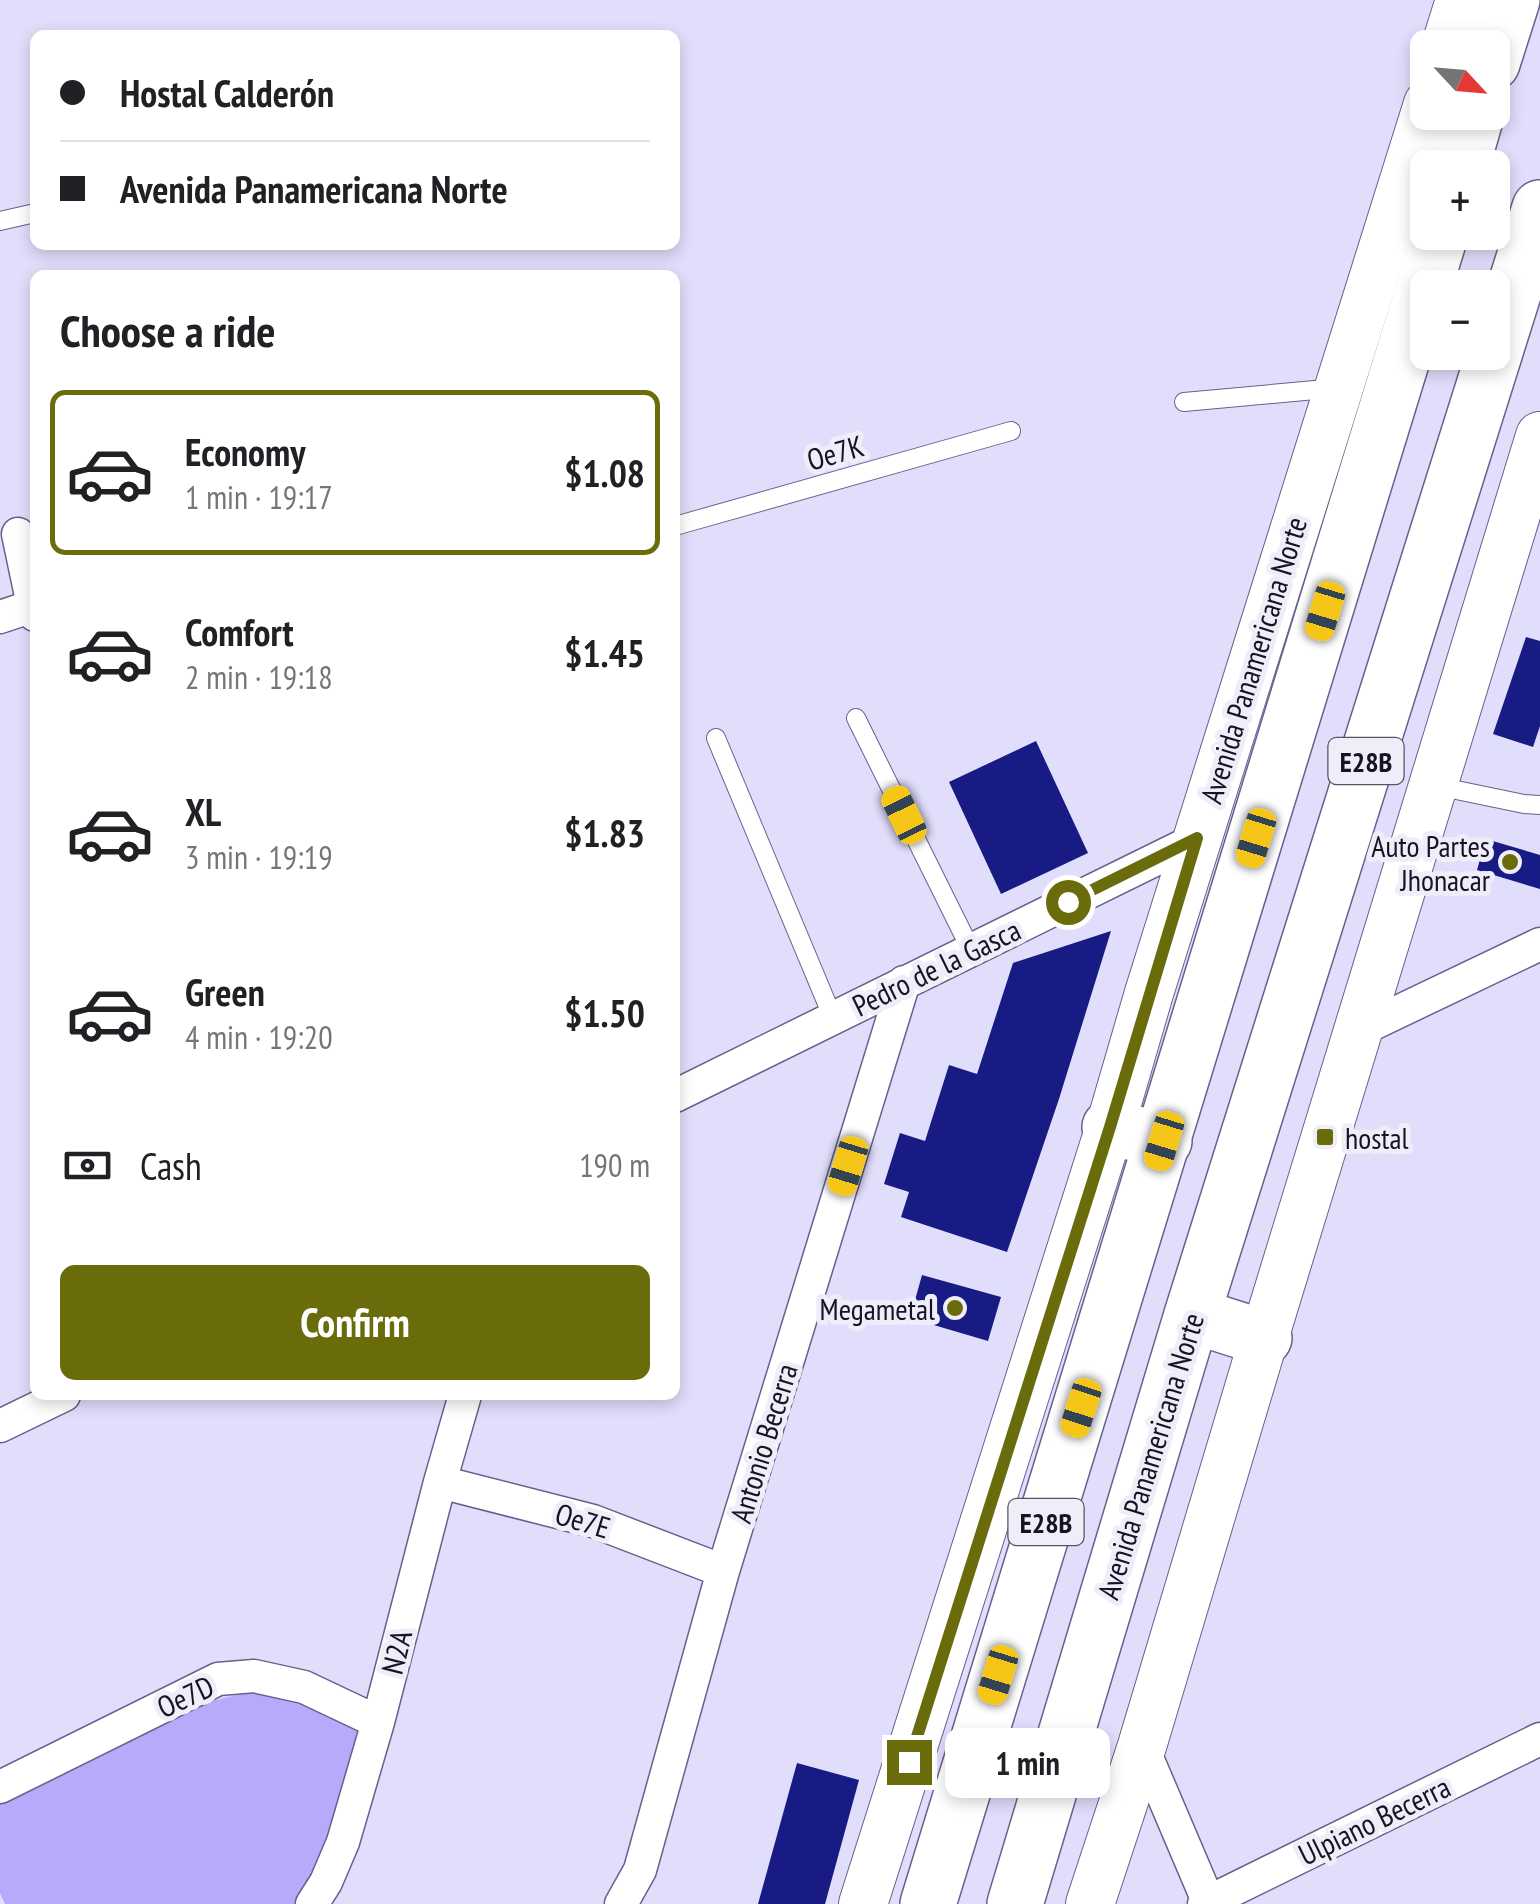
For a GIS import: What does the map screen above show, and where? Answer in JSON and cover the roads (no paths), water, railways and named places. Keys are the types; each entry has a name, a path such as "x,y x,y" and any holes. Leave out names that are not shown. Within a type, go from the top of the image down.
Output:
{"highway":[{"path":"1502,30 1512,0"},
{"name":"Avenida Panamericana Norte","path":"1016,1904 1192,1315 1540,208"},
{"name":"Avenida Panamericana Norte","path":"928,1904 1436,250"},
{"path":"1110,1127 1164,1141"},
{"path":"1192,1315 1264,1338"}],"main road":[{"path":"1451,30 1460,0"},
{"name":"Avenida Panamericana Norte","path":"863,1904 1420,130"},
{"path":"1090,1904 1142,1746 1540,436"}],"street":[{"path":"18,534 30,591"},
{"path":"0,617 30,611"},
{"name":"Pedro de la Gasca","path":"680,1094 1197,838"},
{"path":"1358,1031 1540,944"},
{"name":"Antonio Becerra","path":"621,1904 640,1870 724,1571 904,982"},
{"path":"0,1426 54,1400"},
{"name":"N2A","path":"312,1904 326,1882 342,1842 464,1400"},
{"name":"Oe7E","path":"440,1482 593,1521 724,1571"},
{"name":"Oe7D","path":"0,1787 218,1679 254,1676 304,1687 378,1722"},
{"name":"Ulpiano Becerra","path":"1142,1746 1206,1903 1540,1739"}],"lane":[{"path":"0,221 30,214"},
{"path":"1184,402 1338,388"},
{"name":"Oe7K","path":"680,525 1011,431"},
{"path":"856,718 971,950"},
{"path":"716,738 833,1018"},
{"path":"1433,785 1540,805"}],"place":[{"name":"Auto Partes Jhonacar","path":"1510,862"},
{"name":"hostal","path":"1325,1137"},
{"name":"Megametal","path":"955,1308"}]}
